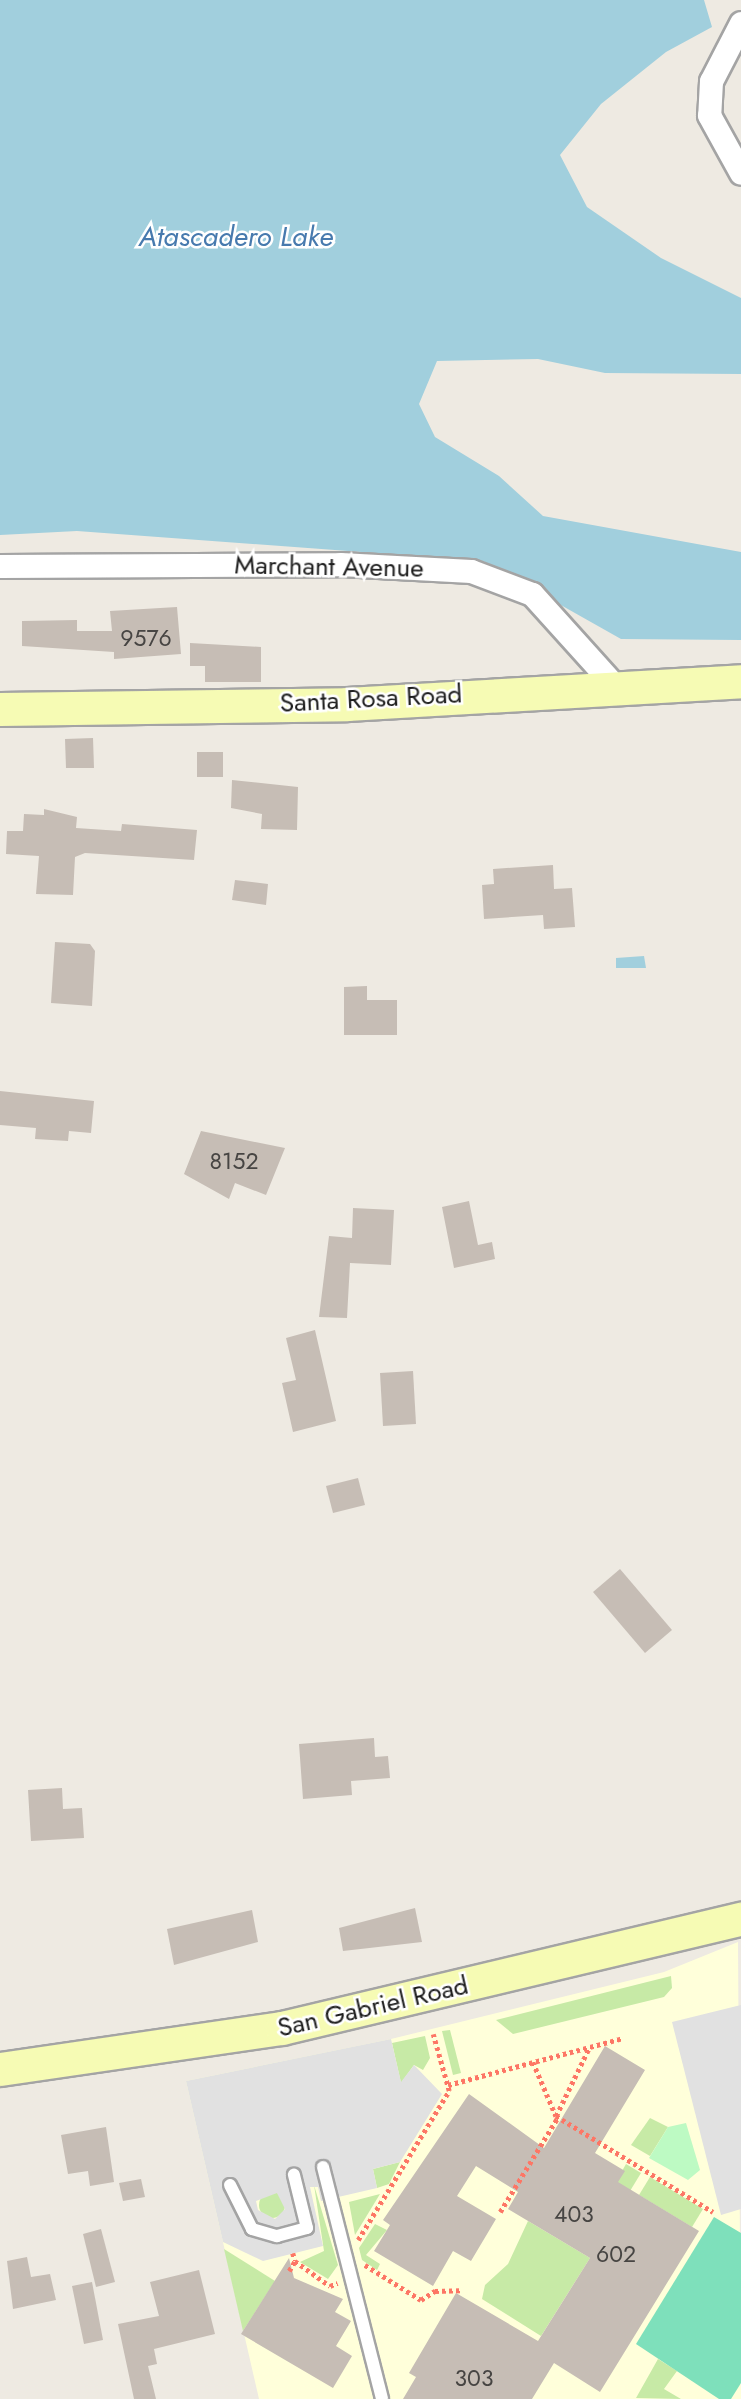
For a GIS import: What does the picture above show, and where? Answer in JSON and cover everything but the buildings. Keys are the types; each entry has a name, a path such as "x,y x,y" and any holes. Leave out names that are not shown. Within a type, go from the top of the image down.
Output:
{"street":[{"path":"741,23 710,81 709,115 741,173"},
{"name":"Marchant Avenue","path":"0,566 340,564 471,571 532,594 613,684"},
{"name":"Santa Rosa Road","path":"0,709 348,704 613,684 741,681"},
{"name":"San Gabriel Road","path":"0,2069 282,2028 741,1919"}],"lane":[{"path":"323,2167 382,2399"},
{"path":"230,2185 252,2229 277,2236 307,2228 294,2175"}],"path":[{"path":"433,2034 447,2085"},
{"path":"460,2290 435,2291 421,2300 359,2262 355,2245 447,2085 623,2038"},
{"path":"500,2212 557,2116 589,2047"},
{"path":"533,2062 557,2116 713,2212"},
{"path":"293,2253 295,2261 330,2286 341,2282"},
{"path":"289,2271 295,2261"}],"shaded area":[{"path":"738,1942 741,2399 259,2399 186,2081 391,2039 664,1972"},
{"path":"741,2005 741,2209 721,2215 672,2022"},
{"path":"391,2039 401,2082 414,2065 442,2094 400,2162 373,2169 377,2188 321,2201 318,2187 310,2187 323,2246 263,2261 223,2242 186,2081","holes":["277,2193 285,2209 275,2219 258,2210 256,2201"]}],"green space":[{"path":"671,1976 672,1988 664,1997 513,2034 496,2020"},
{"path":"450,2030 461,2073 453,2075 442,2031"},
{"path":"425,2036 430,2058 423,2070 414,2065 401,2083 392,2043"},
{"path":"650,2118 668,2127 650,2156 631,2145"},
{"path":"686,2123 700,2170 688,2180 649,2158 668,2127"},
{"path":"400,2162 389,2184 377,2188 373,2169"},
{"path":"626,2164 641,2173 594,2250 582,2242"},
{"path":"650,2177 703,2209 692,2227 639,2195"},
{"path":"314,2185 338,2265 328,2279 300,2262 324,2251"},
{"path":"272,2192 281,2196 285,2205 281,2214 272,2218 263,2214 259,2205 263,2196"},
{"path":"380,2194 355,2235 349,2202"},
{"path":"714,2217 741,2233 741,2383 731,2399 719,2399 636,2344"},
{"path":"528,2221 590,2258 541,2336 482,2299 485,2285 508,2264"},
{"path":"375,2224 387,2230 366,2255 380,2264 377,2270 362,2260 359,2248"},
{"path":"224,2249 275,2281 243,2331"},
{"path":"658,2359 677,2371 664,2389 681,2399 636,2398"}],"water":[{"name":"Atascadero Lake","path":"0,0 704,0 712,27 666,52 601,104 560,155 587,207 661,258 741,298 741,374 605,373 538,359 437,361 419,404 435,437 499,476 543,516 741,552 741,640 621,639 483,561 77,531 0,535"},
{"path":"644,956 646,968 616,968 616,958"}]}
